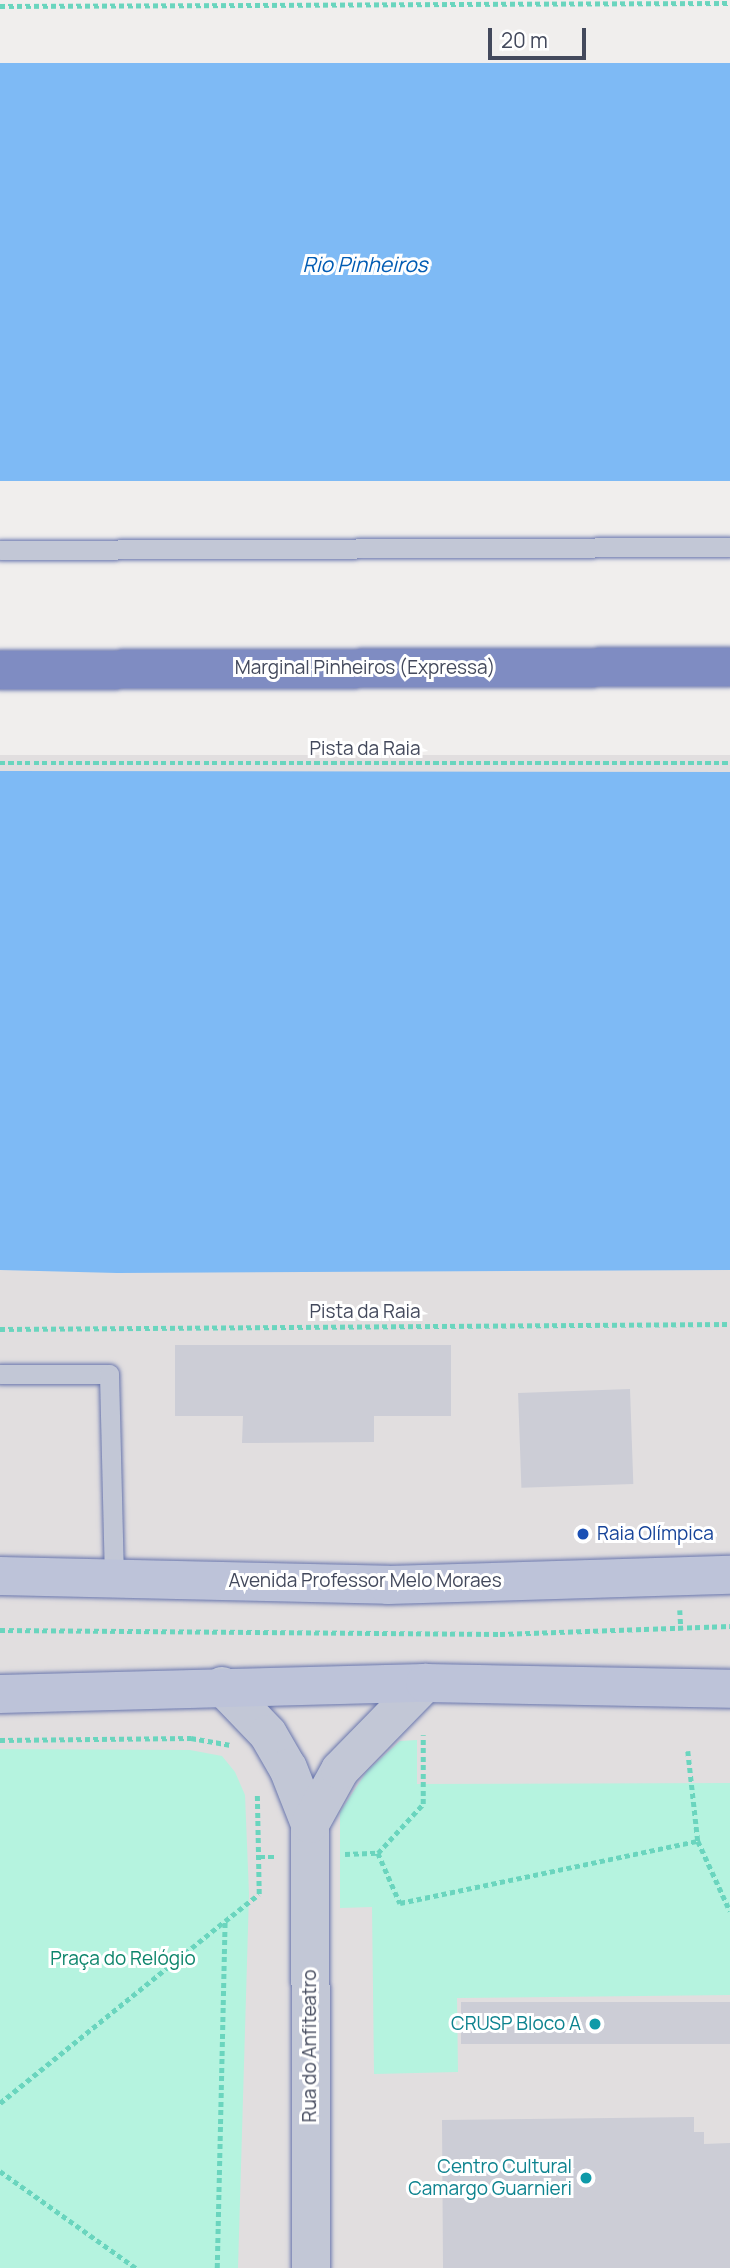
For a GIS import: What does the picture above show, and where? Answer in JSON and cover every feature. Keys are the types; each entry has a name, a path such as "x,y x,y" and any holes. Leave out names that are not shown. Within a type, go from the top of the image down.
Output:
{"highway":[{"name":"Marginal Pinheiros (Expressa)","path":"0,670 730,667"}],"street":[{"name":"Avenida Professor Melo Moraes","path":"7,1584 114,1578 388,1585 730,1574"},
{"path":"4,1689 425,1684 730,1689"},
{"name":"Rua do Anfiteatro","path":"310,1824 340,1770 425,1684"},
{"name":"Rua do Anfiteatro","path":"222,1686 268,1734 288,1769 310,1824 310,2268"}],"lane":[{"path":"0,550 730,547"},
{"path":"0,1374 108,1374 114,1578"}],"path":[{"path":"0,6 730,3"},
{"name":"Pista da Raia","path":"0,763 730,764"},
{"name":"Pista da Raia","path":"0,1329 730,1324"},
{"path":"0,1630 500,1634 730,1626"},
{"path":"337,1854 378,1853 423,1804 423,1735 413,1735"},
{"path":"0,1740 191,1738 229,1745 237,1755"},
{"path":"688,1751 698,1841 730,1911"},
{"path":"0,2103 259,1894 253,1783"},
{"path":"378,1853 400,1903 698,1841"},
{"path":"217,2268 225,1921"},
{"path":"0,2171 136,2268"}],"shaded area":[{"path":"0,755 730,755 730,2268 0,2268"}],"green space":[{"path":"417,1740 417,1784 730,1783 730,1995 457,1998 458,2072 374,2074 372,1907 340,1908 340,1812 367,1771 400,1741"},
{"name":"Praça do Relógio","path":"0,1749 190,1750 222,1756 235,1772 245,1795 249,1894 238,2268 0,2268"}],"water":[{"name":"Rio Pinheiros","path":"0,63 730,63 730,481 0,481"},
{"path":"0,771 730,772 730,1270 117,1273 0,1270"}],"building":[{"path":"175,1345 451,1345 451,1416 374,1416 374,1442 242,1443 243,1416 175,1416"},
{"path":"630,1389 633,1484 521,1488 518,1393"},
{"name":"CRUSP Bloco A","path":"461,2002 730,2002 730,2044 461,2044"},
{"name":"Centro Cultural Camargo Guarnieri","path":"694,2117 694,2132 704,2132 704,2144 730,2143 730,2268 443,2268 442,2120"}],"place":[{"name":"Raia Olímpica","path":"583,1534"},
{"name":"CRUSP Bloco A","path":"595,2024"},
{"name":"Centro Cultural Camargo Guarnieri","path":"586,2178"}]}
